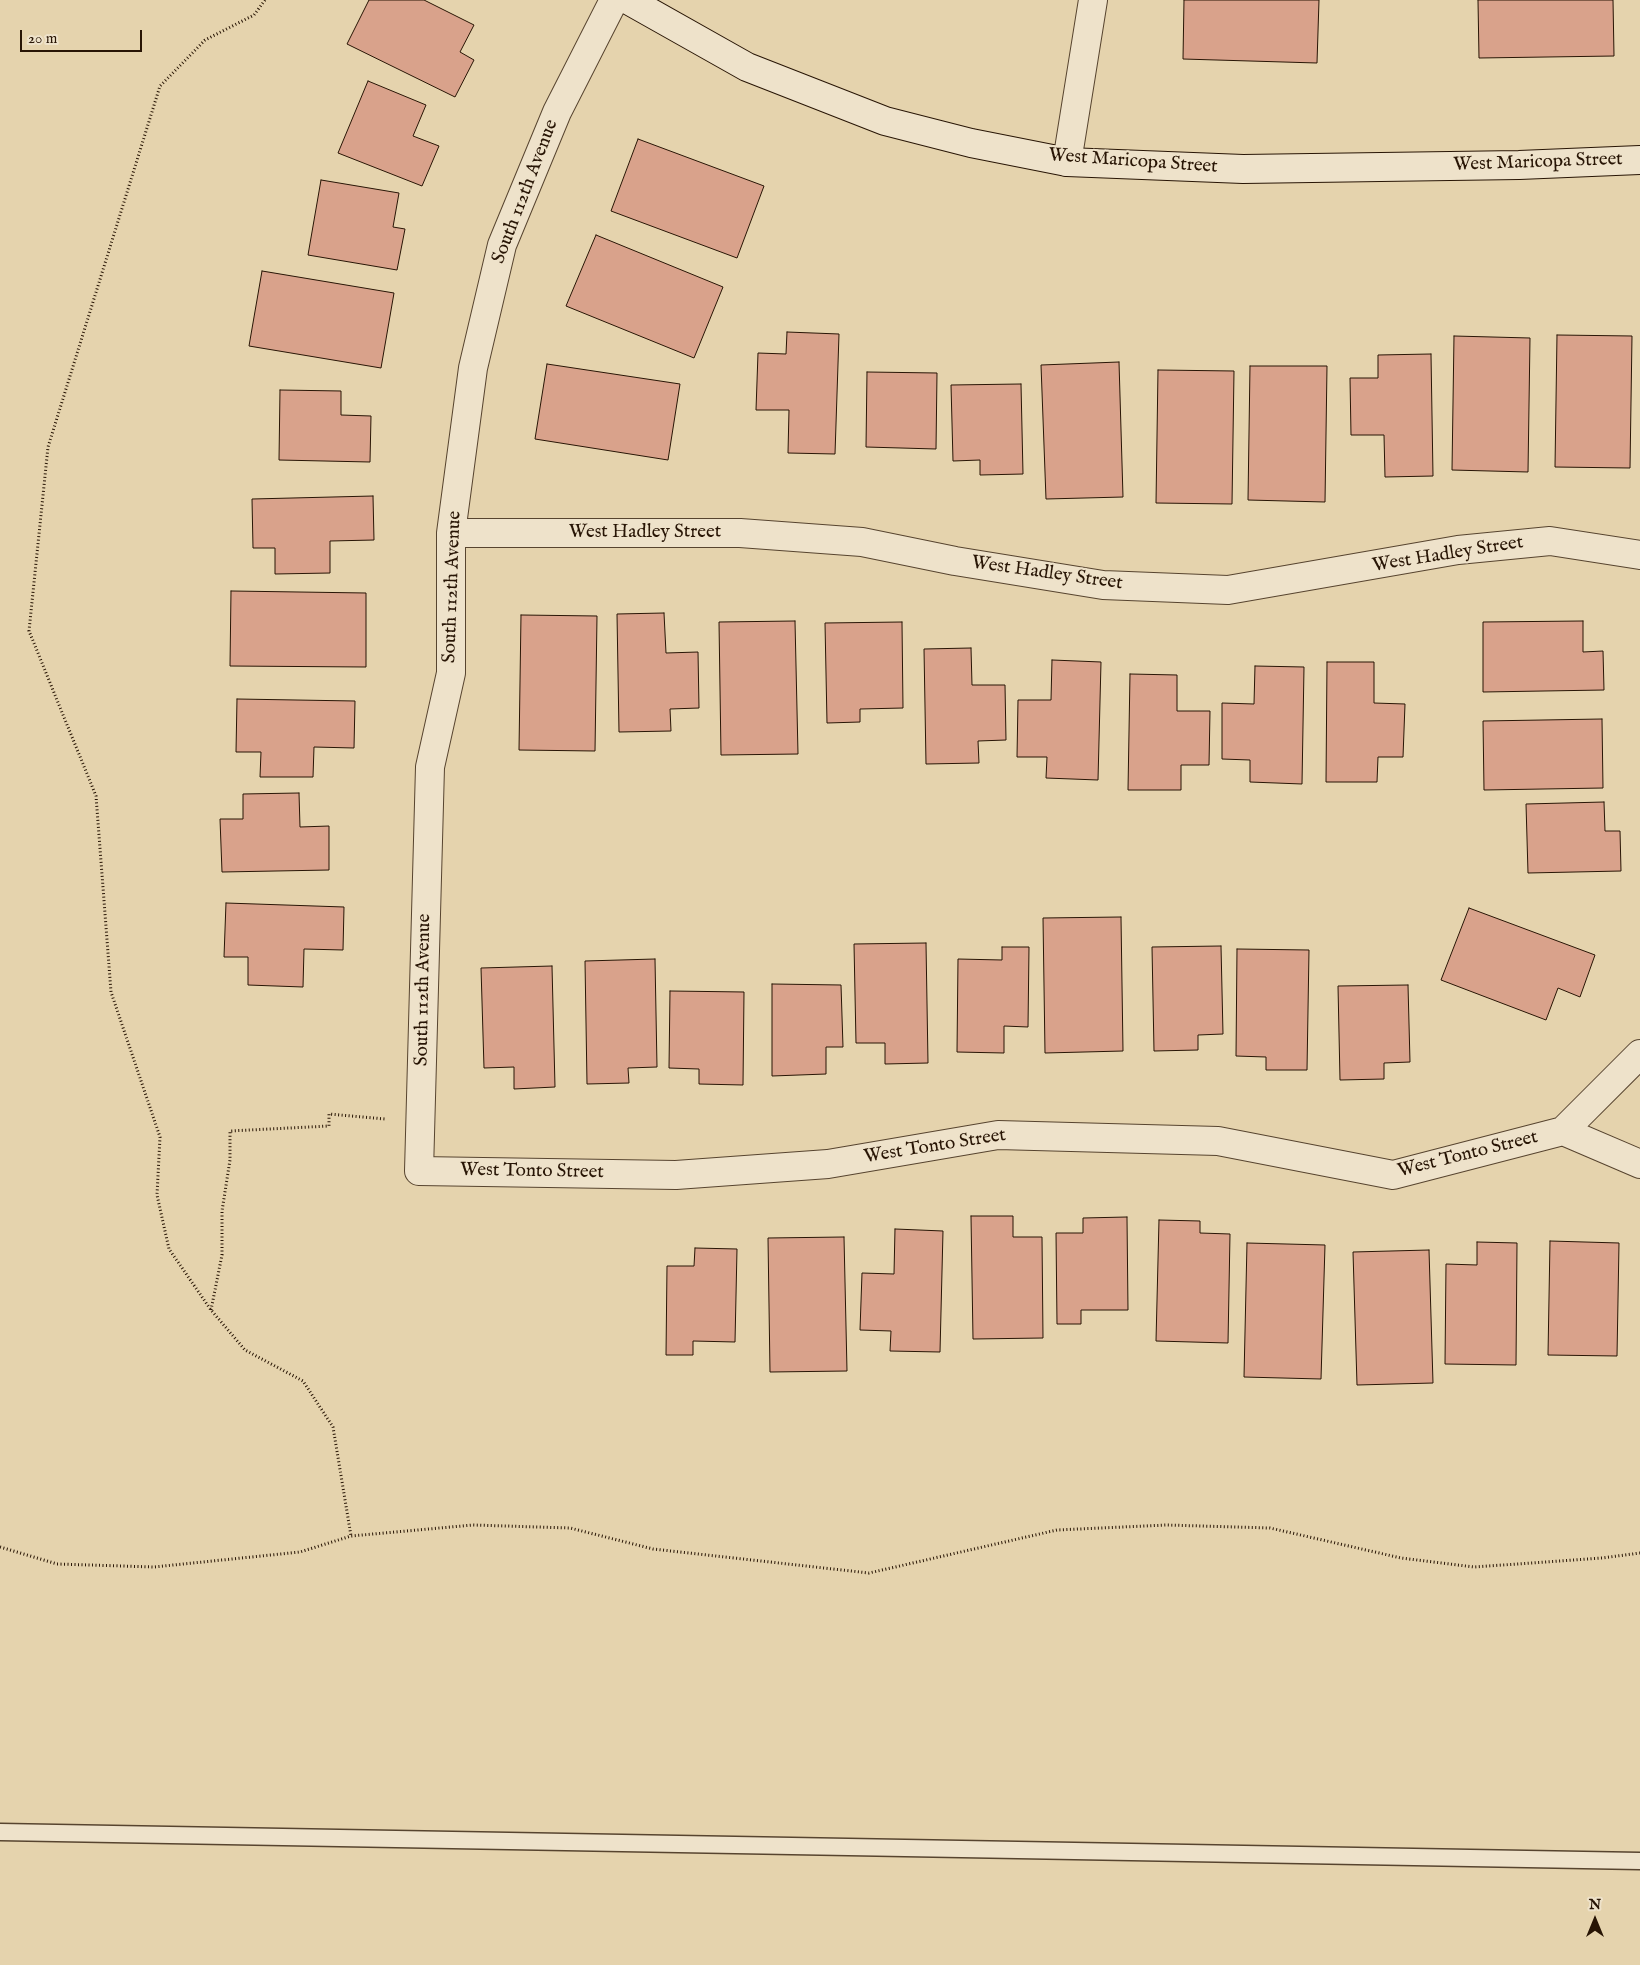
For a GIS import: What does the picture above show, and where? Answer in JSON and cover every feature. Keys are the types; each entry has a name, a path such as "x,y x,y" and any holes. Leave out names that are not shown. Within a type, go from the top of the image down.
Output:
{"street":[{"name":"South 112th Avenue","path":"419,1171 430,767 451,673 451,533 473,368 502,245 557,112 614,0"},
{"name":"West Maricopa Street","path":"628,0 747,67 884,121 971,143 1066,162 1243,169 1519,165 1640,160"},
{"path":"1066,162 1093,0"},
{"name":"West Hadley Street","path":"451,533 740,533 862,542 955,561 1103,585 1228,590 1458,550 1550,541 1640,555"},
{"name":"West Tonto Street","path":"419,1171 676,1174 828,1164 998,1135 1218,1141 1393,1174 1563,1131 1640,1054"},
{"name":"West Tonto Street","path":"1563,1131 1640,1164"}],"lane":[{"path":"0,1832 1640,1860"}],"path":[{"path":"265,0 254,15 205,40 160,86 48,447 29,631 96,796 111,992 160,1137 157,1195 169,1249 211,1310 245,1350 303,1381 333,1428 352,1536"},
{"path":"211,1310 222,1255 222,1211 230,1160 230,1131 329,1126 329,1114 421,1122"},
{"path":"0,1547 57,1564 154,1567 300,1552 352,1536 473,1525 570,1528 653,1548 869,1573 1058,1530 1167,1525 1270,1528 1401,1558 1474,1567 1602,1558 1640,1553"}],"building":[{"path":"369,0 424,0 474,25 460,52 474,60 455,97 347,44"},
{"path":"1184,0 1319,0 1317,63 1183,59"},
{"path":"1478,0 1613,0 1614,56 1479,58"},
{"path":"368,81 426,105 413,136 439,146 422,186 338,153"},
{"path":"638,139 764,186 737,258 611,211"},
{"path":"321,180 399,193 393,227 405,229 397,270 308,255"},
{"path":"596,235 723,287 694,358 566,306"},
{"path":"262,271 394,293 381,368 249,346"},
{"path":"787,332 839,334 835,454 788,453 789,410 756,410 758,353 786,354"},
{"path":"1557,335 1632,336 1630,468 1555,467"},
{"path":"1454,336 1530,338 1528,472 1452,470"},
{"path":"1431,354 1433,476 1385,477 1384,435 1351,435 1350,378 1378,378 1378,355"},
{"path":"1119,362 1123,497 1046,499 1041,365"},
{"path":"547,364 680,384 668,460 535,439"},
{"path":"1250,366 1327,366 1325,502 1248,500"},
{"path":"1158,370 1234,371 1232,504 1156,503"},
{"path":"867,372 937,373 936,449 866,447"},
{"path":"1021,384 1023,474 980,475 980,460 953,461 951,385"},
{"path":"280,390 341,391 341,415 371,416 370,462 279,460"},
{"path":"373,496 374,540 330,541 330,573 275,574 275,548 253,548 252,499"},
{"path":"231,591 366,593 366,667 230,666"},
{"path":"664,613 666,653 698,652 699,708 670,709 671,731 619,732 617,614"},
{"path":"521,615 597,616 595,751 519,750"},
{"path":"795,621 798,754 721,755 719,622"},
{"path":"1583,621 1583,652 1603,651 1604,690 1483,692 1483,622"},
{"path":"902,622 903,708 860,709 860,722 827,723 825,623"},
{"path":"971,648 972,685 1005,685 1006,740 978,741 979,763 926,764 924,649"},
{"path":"1052,660 1101,662 1098,780 1046,778 1047,757 1017,757 1018,700 1051,700"},
{"path":"1327,662 1374,662 1374,703 1405,704 1403,757 1378,757 1377,782 1326,782"},
{"path":"1255,666 1304,667 1302,784 1250,782 1250,760 1222,759 1222,703 1254,704"},
{"path":"1130,674 1177,675 1177,711 1210,711 1209,765 1181,765 1181,790 1128,790"},
{"path":"237,699 355,701 354,748 314,747 313,777 260,777 261,752 236,752"},
{"path":"1602,719 1603,788 1484,790 1483,721"},
{"path":"299,793 300,827 329,826 329,870 222,872 220,819 243,819 243,794"},
{"path":"1604,802 1605,831 1620,831 1621,871 1528,873 1526,804"},
{"path":"226,903 344,907 343,950 304,949 303,987 248,985 248,957 224,957"},
{"path":"1469,908 1595,955 1580,997 1558,988 1546,1020 1441,980"},
{"path":"1121,917 1123,1051 1045,1053 1043,918"},
{"path":"926,943 928,1063 885,1064 885,1043 856,1043 854,944"},
{"path":"1221,946 1223,1034 1198,1035 1198,1050 1154,1051 1152,947"},
{"path":"1002,947 1029,947 1028,1027 1004,1026 1004,1053 957,1052 958,959 1002,960"},
{"path":"1237,949 1309,950 1307,1070 1266,1070 1266,1057 1236,1056"},
{"path":"655,959 657,1067 628,1068 629,1083 587,1084 585,961"},
{"path":"552,966 555,1087 514,1089 514,1067 484,1068 481,968"},
{"path":"772,984 841,985 843,1047 826,1047 826,1074 772,1076"},
{"path":"1408,985 1410,1062 1384,1063 1384,1079 1340,1080 1338,986"},
{"path":"670,991 744,992 743,1085 699,1084 699,1069 669,1068"},
{"path":"971,1216 1013,1216 1013,1237 1042,1237 1043,1338 973,1339"},
{"path":"1127,1217 1128,1310 1081,1310 1081,1324 1057,1324 1056,1233 1083,1233 1083,1218"},
{"path":"1159,1220 1200,1221 1200,1233 1230,1234 1228,1343 1156,1341"},
{"path":"895,1229 943,1231 940,1352 890,1351 891,1331 860,1330 862,1273 894,1274"},
{"path":"844,1237 847,1371 770,1372 768,1238"},
{"path":"1550,1241 1619,1243 1617,1356 1548,1355"},
{"path":"1477,1242 1517,1243 1516,1365 1445,1364 1446,1264 1477,1265"},
{"path":"1247,1243 1325,1245 1321,1379 1244,1377"},
{"path":"695,1248 737,1249 735,1342 693,1341 693,1355 666,1355 667,1266 694,1266"},
{"path":"1429,1250 1433,1383 1357,1385 1353,1252"}]}
